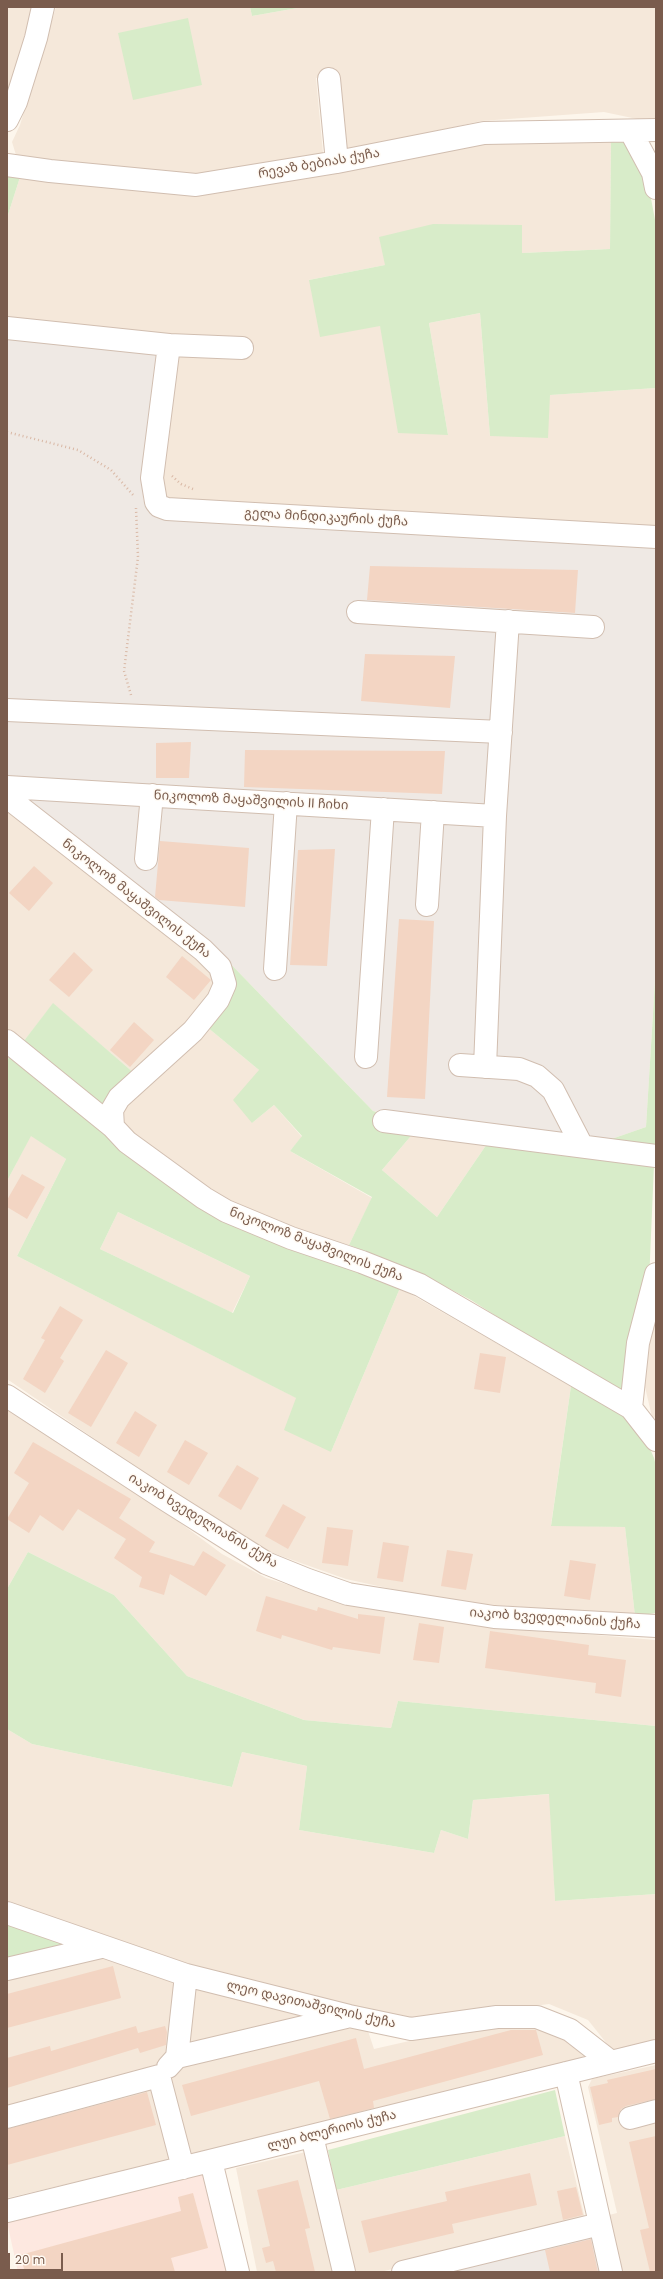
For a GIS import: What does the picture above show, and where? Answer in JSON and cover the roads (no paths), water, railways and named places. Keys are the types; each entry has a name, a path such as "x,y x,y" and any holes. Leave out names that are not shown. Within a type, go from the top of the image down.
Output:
{"street":[{"path":"7,120 16,102 36,38 43,7"},
{"path":"329,79 337,162"},
{"name":"რევაზ ბებიას ქუჩა","path":"7,165 50,171 196,185 337,162 484,133 615,130 631,132 656,131"},
{"path":"631,132 653,173 656,188"},
{"path":"7,328 169,345 242,348"},
{"name":"გელა მინდიკაურის ქუჩა","path":"169,345 152,478 152,492 159,506 175,510 656,537"},
{"path":"358,612 593,627"},
{"path":"485,1067 495,816 508,621"},
{"path":"7,710 501,732"},
{"name":"ნიკოლოზ მაყაშვილის II ჩიხი","path":"7,786 495,816"},
{"path":"146,858 152,795"},
{"name":"ნიკოლოზ მაყაშვილის ქუჩა","path":"7,797 203,950 220,967 225,984 218,1000 193,1031 119,1098 112,1110 113,1127 127,1142 204,1198 226,1210 291,1238 362,1262 420,1285 631,1408"},
{"path":"275,969 286,803"},
{"path":"366,1057 383,809"},
{"path":"428,905 433,812"},
{"path":"7,1041 113,1127"},
{"path":"460,1066 518,1069 538,1076 553,1090 582,1146"},
{"path":"384,1121 656,1156"},
{"path":"656,1274 638,1343 631,1408 656,1440"},
{"name":"იაკობ ხვედელიანის ქუჩა","path":"7,1396 266,1563 348,1594 494,1617 656,1626"},
{"name":"ლეო დავითაშვილის ქუჩა","path":"7,1914 186,1975 349,2016 411,2029 497,2017 537,2017 570,2030 611,2062"},
{"path":"7,1969 101,1947"},
{"path":"177,2057 186,1975"},
{"path":"7,2116 159,2076 177,2057 349,2016"},
{"name":"ლუი ბლერიოს ქუჩა","path":"7,2211 656,2051"},
{"path":"566,2073 611,2272"},
{"path":"159,2076 183,2168"},
{"path":"630,2118 656,2111"},
{"path":"312,2136 344,2272"},
{"path":"211,2161 238,2272"},
{"path":"403,2272 600,2224"}]}
